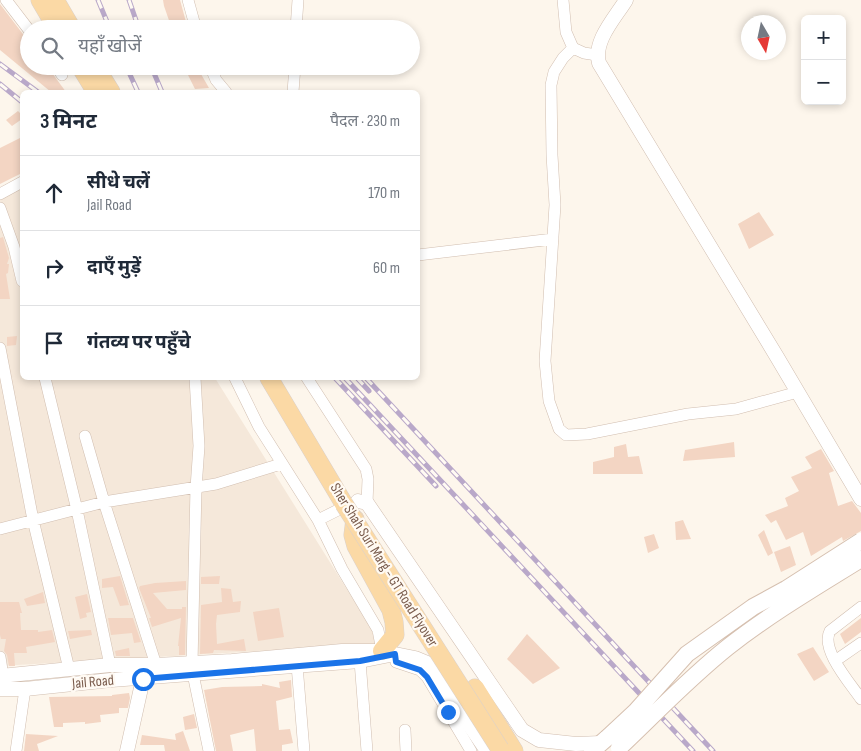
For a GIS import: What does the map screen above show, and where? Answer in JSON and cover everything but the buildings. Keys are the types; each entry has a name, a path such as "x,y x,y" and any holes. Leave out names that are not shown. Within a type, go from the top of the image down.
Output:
{"main road":[{"path":"40,0 52,20"},
{"path":"55,0 67,20"},
{"path":"86,75 95,90"},
{"path":"101,75 111,90"},
{"name":"Sher Shah Suri Marg - GT Road Flyover","path":"270,380 354,519 501,751"},
{"name":"Sher Shah Suri Marg - GT Road Flyover","path":"282,380 355,499 494,703 514,751"},
{"path":"354,519 353,535 356,546 391,610 395,635 389,648"},
{"path":"596,747 636,711 687,654 753,607 786,589 861,541"},
{"path":"616,751 703,667 729,646 766,619 861,559"}],"street":[{"path":"6,0 21,20"},
{"path":"188,0 194,20"},
{"path":"297,20 298,0"},
{"path":"563,0 566,32 573,48 584,53 597,55"},
{"path":"626,0 603,37 597,55 602,69 861,499"},
{"path":"573,48 563,58 554,72 551,85 555,204 545,361 550,401 559,430 562,433 573,436 587,434 688,414 736,409 798,392"},
{"path":"214,75 224,90"},
{"path":"293,90 294,75"},
{"path":"0,194 20,183"},
{"path":"0,208 14,247 20,273"},
{"path":"420,255 554,239"},
{"path":"0,348 33,520 69,669"},
{"path":"46,380 77,510 110,665"},
{"path":"195,380 199,446 196,488 193,668 209,751"},
{"path":"236,380 259,428 318,520 342,569 396,662 420,670 427,677 471,751"},
{"path":"308,380 366,469 368,479 362,502 494,703 522,730 539,740 596,747"},
{"path":"85,436 156,665"},
{"path":"0,529 104,502 216,484 282,464"},
{"path":"318,520 362,502"},
{"path":"859,692 835,661 828,645 827,636 830,630 861,607"},
{"path":"835,661 861,643"},
{"path":"389,648 427,663 487,751"},
{"name":"Jail Road","path":"1,680 26,689 143,679 193,668 342,651 389,648"},
{"name":"Jail Road","path":"1,680 69,669 110,665 156,665 193,668 360,661 389,648"},
{"path":"0,657 1,680"},
{"path":"360,661 367,751"},
{"path":"297,665 304,751"},
{"path":"127,751 143,679"},
{"path":"16,751 26,689"},
{"path":"405,730 406,751"}],"shaded area":[{"path":"20,184 20,380 216,380 381,644 0,666 0,193"}],"railway":[{"path":"98,0 106,20"},
{"path":"129,0 136,20"},
{"path":"0,64 35,90"},
{"path":"130,75 137,90"},
{"path":"155,75 161,90"},
{"path":"0,84 20,100"},
{"path":"337,380 436,486"},
{"path":"347,380 693,751"},
{"path":"359,380 369,391"},
{"path":"368,380 713,751"}],"route":[{"path":"143,679 360,661 395,654 396,662 420,670 427,677 448,712"}]}
